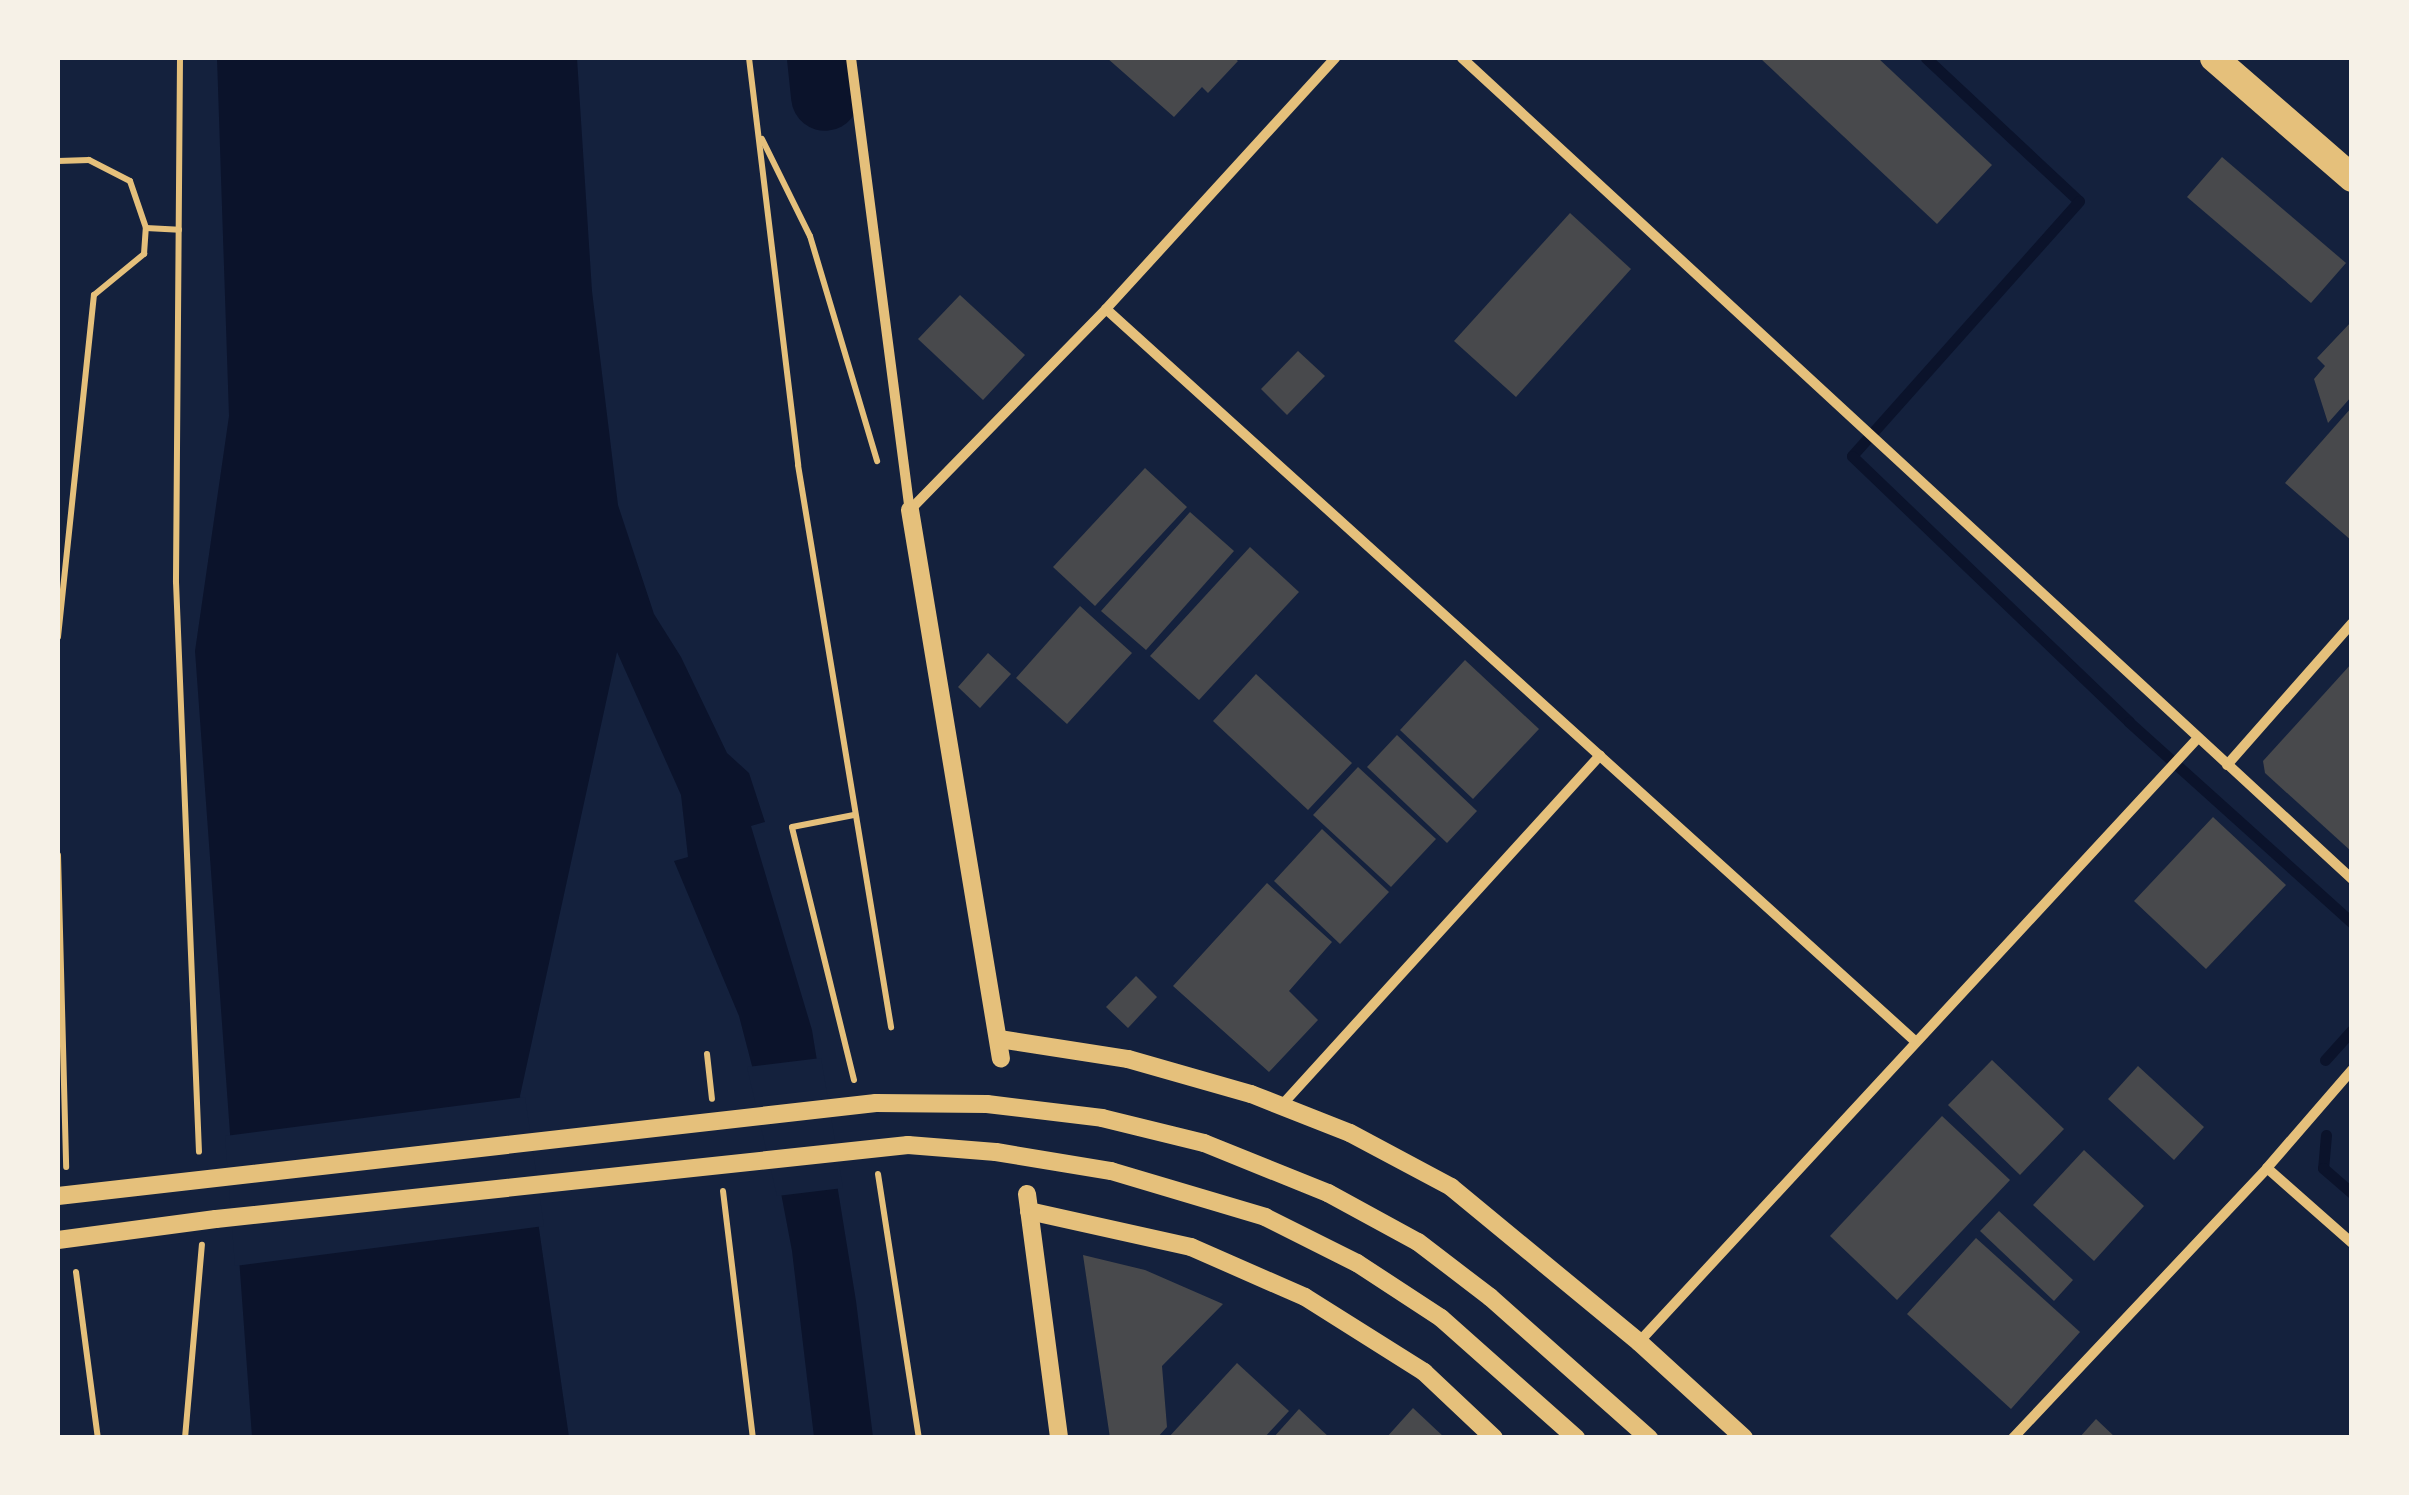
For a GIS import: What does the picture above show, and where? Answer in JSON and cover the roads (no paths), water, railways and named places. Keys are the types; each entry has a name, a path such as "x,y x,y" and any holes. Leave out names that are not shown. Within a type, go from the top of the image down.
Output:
{"highway":[{"path":"2214,58 2352,178"}],"street":[{"path":"850,58 910,510 1002,1059"},
{"path":"910,510 1106,309 1335,58"},
{"path":"1462,58 2352,879"},
{"path":"1106,309 1916,1042"},
{"path":"2227,765 2352,622"},
{"path":"1639,1342 2197,738"},
{"path":"1280,1106 1600,755"},
{"path":"998,1039 1128,1059 1280,1106 1350,1133 1451,1187 1639,1342 1744,1438"},
{"path":"2013,1438 2267,1168 2352,1070"},
{"path":"58,1196 904,1102 987,1104 1102,1118 1204,1143 1328,1193 1418,1242 1648,1438"},
{"path":"58,1240 908,1145 996,1152 1111,1171 1265,1217 1357,1263 1441,1318 1576,1438"},
{"path":"2267,1168 2352,1243"},
{"path":"1059,1438 1028,1203 1191,1248 1306,1297 1424,1372 1494,1438"}],"water":[{"path":"217,58 577,58 592,291 618,505 654,614 681,657 727,753 749,773 765,822 751,826 812,1030 856,1301 873,1437 814,1437 792,1251 770,1135 739,1016 674,861 688,857 681,795 617,652 520,1096 569,1437 252,1437 195,651 229,416"}],"waterway":[{"path":"821,58 825,97"},
{"path":"1926,58 2079,201 1852,456 2129,722 2352,923"},
{"path":"2325,1060 2352,1030"},
{"path":"2326,1135 2323,1168 2352,1193"}]}
